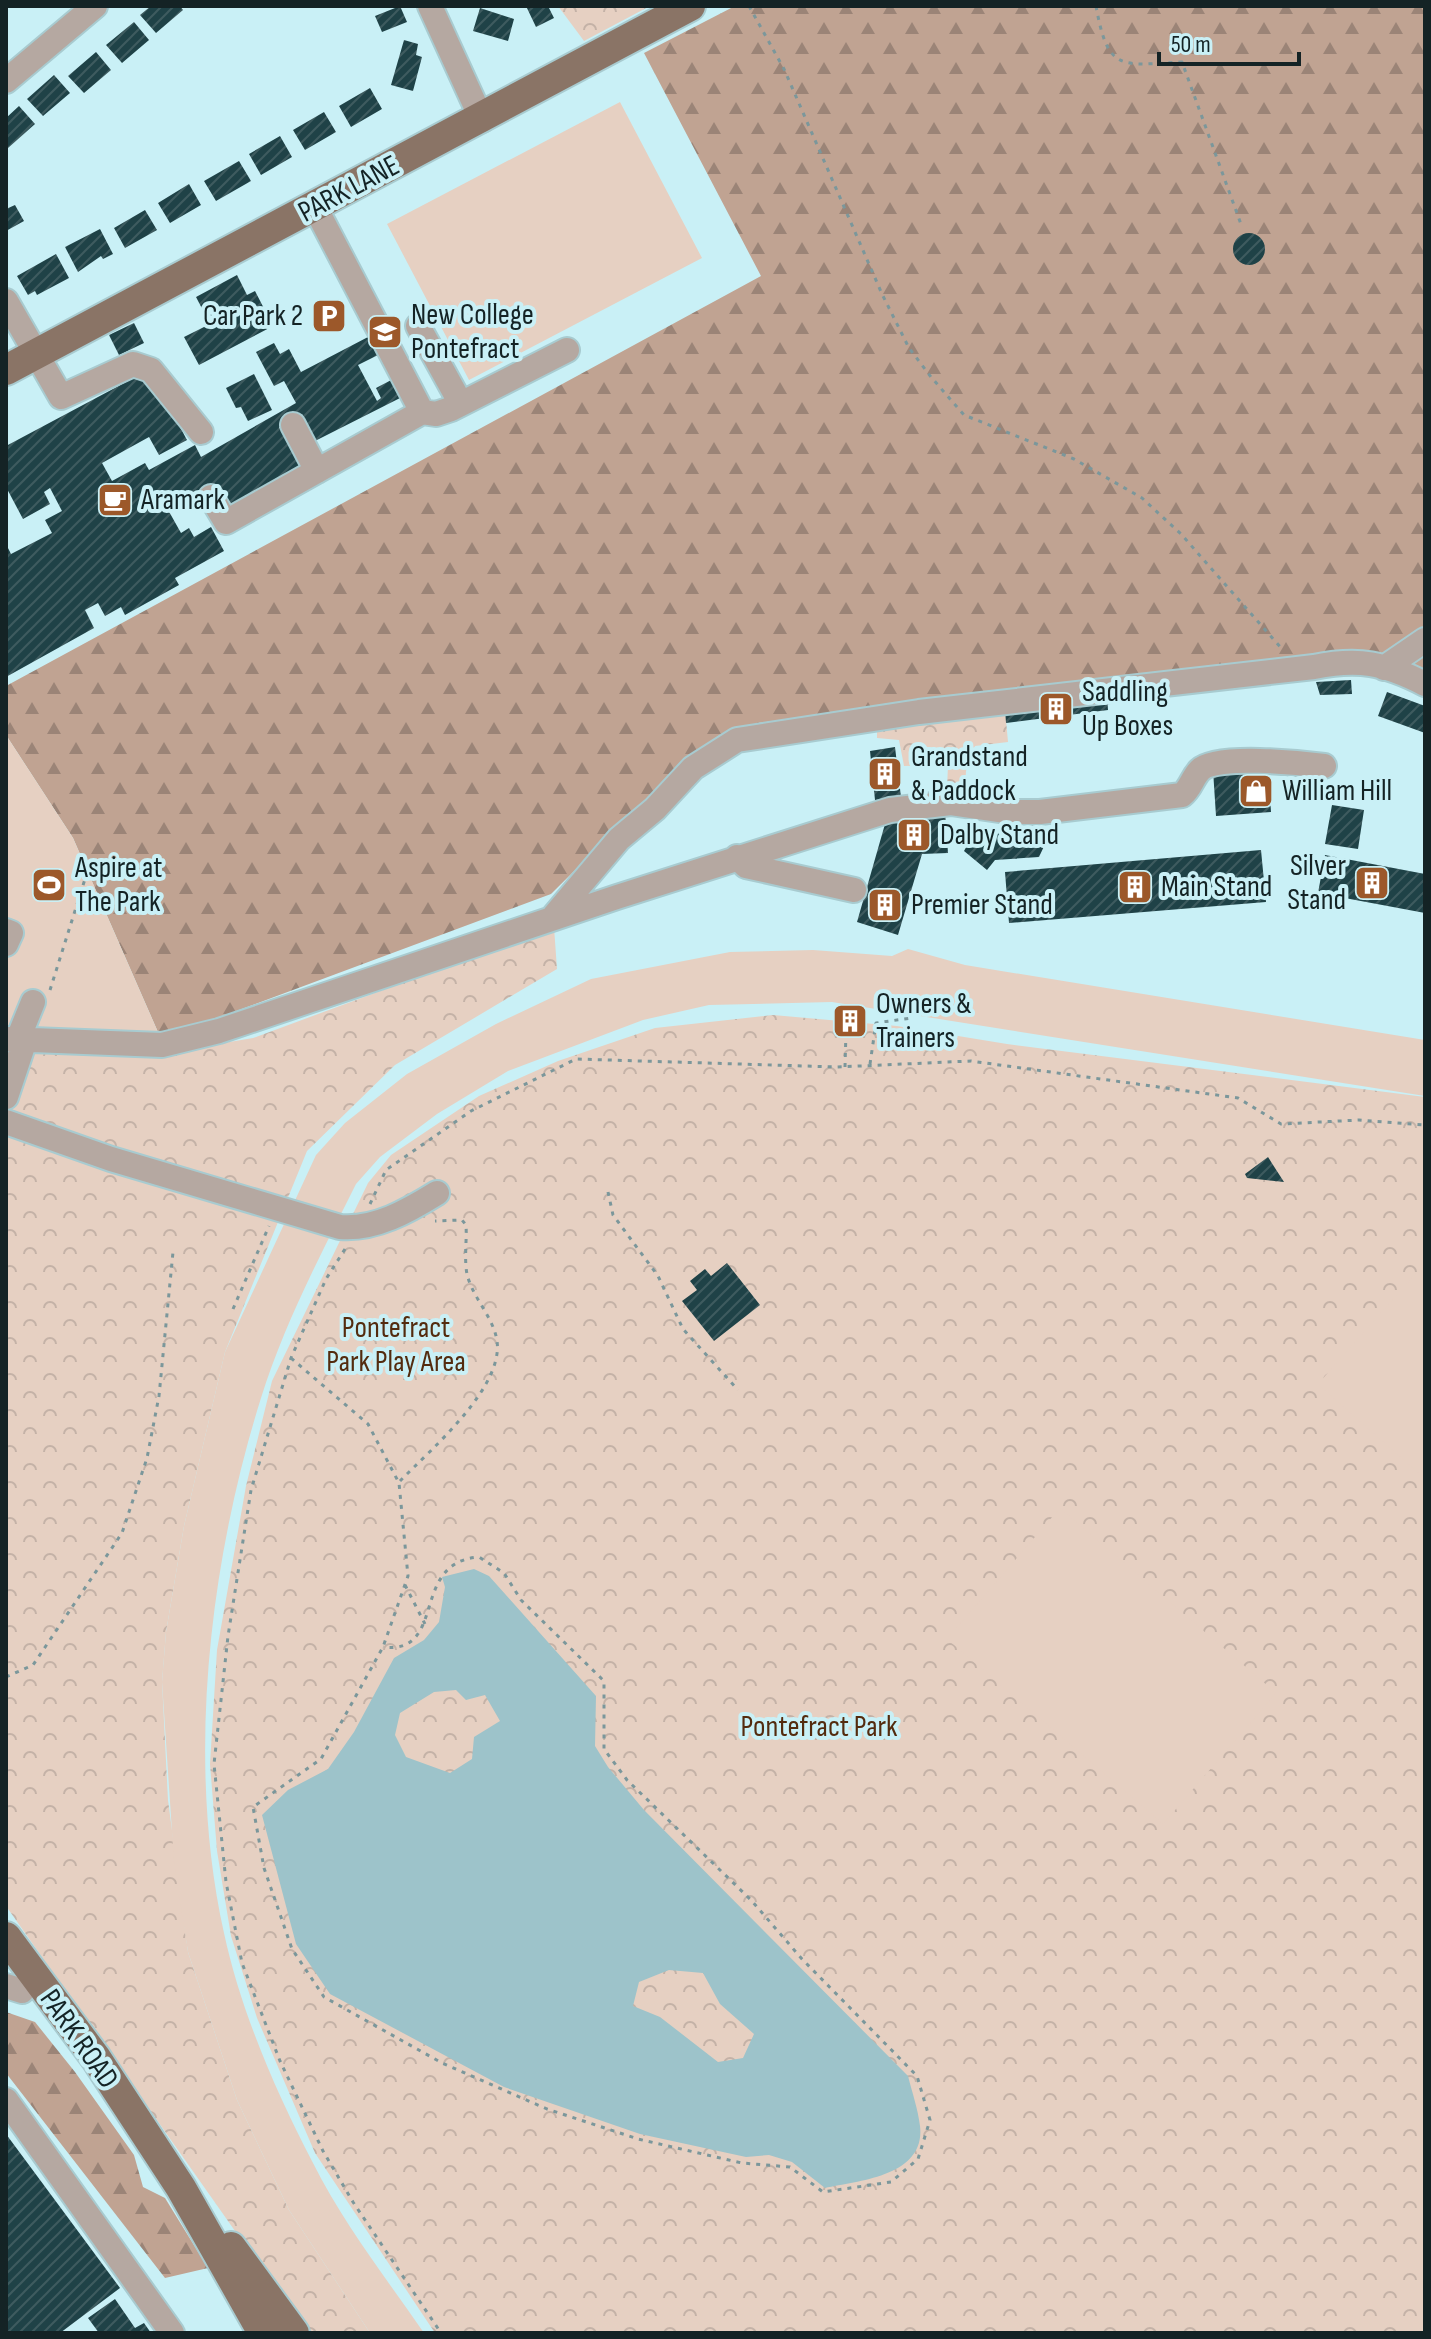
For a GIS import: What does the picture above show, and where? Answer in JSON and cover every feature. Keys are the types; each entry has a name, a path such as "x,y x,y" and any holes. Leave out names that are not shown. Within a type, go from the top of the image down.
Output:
{"main road":[{"name":"PARK LANE","path":"6,370 482,120 690,6"},
{"name":"PARK ROAD","path":"10,1969 123,2104"},
{"name":"PARK ROAD","path":"10,1969 96,2058 123,2104 181,2188 261,2285 294,2333"},
{"name":"PARK ROAD","path":"181,2188 263,2333"}],"street":[{"path":"6,81 95,6"},
{"path":"430,6 482,120"},
{"path":"315,207 422,412"},
{"path":"6,301 61,397 133,364 140,365 151,370 201,432"},
{"path":"418,326 461,404"},
{"path":"211,497 226,522 422,412 436,414 461,404 567,350"},
{"path":"293,425 317,471"},
{"path":"1384,668 1425,640"},
{"path":"551,919 584,884 619,839 655,809 693,768 737,740 919,712 1296,669 1350,660 1384,668 1425,684"},
{"path":"16,1039 162,1045 219,1031 737,857 890,810 937,804 1013,812 1124,804 1182,795 1200,770 1210,764 1274,760 1324,766"},
{"path":"737,857 746,866 854,890"},
{"path":"6,931 11,933 6,944"},
{"path":"6,1097 16,1039 39,1001"},
{"path":"6,1122 111,1159 340,1227 359,1228 397,1215 437,1193"},
{"path":"6,2100 172,2333"},
{"path":"261,2285 283,2333"}],"path":[{"path":"749,6 784,69 882,294 909,348 931,377 964,415 1074,459 1142,498 1181,534 1296,669"},
{"path":"1096,6 1101,35 1111,55 1128,65 1182,62 1242,227"},
{"path":"39,1001 57,975 85,879"},
{"path":"869,1065 876,1023 911,1018 911,1014"},
{"path":"845,1067 846,1031"},
{"path":"441,2333 353,2202 317,2138 280,2061 242,1963 226,1882 214,1764 228,1636 251,1490 291,1358 326,1279 359,1228 386,1170 471,1111 576,1059 845,1067 971,1061 1238,1098 1281,1124 1359,1120 1425,1125"},
{"path":"608,1192 613,1215 658,1276 683,1329 738,1390"},
{"path":"233,1309 277,1208"},
{"path":"399,1483 476,1400 491,1375 498,1347 496,1335 467,1275 466,1225 462,1220 434,1221"},
{"path":"6,1677 33,1665 122,1533 147,1458 159,1396 173,1252"},
{"path":"291,1358 368,1424 399,1483 408,1576 383,1647 321,1759 253,1807 264,1868 292,1949 324,1997 442,2063 547,2109 653,2142 742,2163 790,2167 823,2192 891,2182 918,2159 930,2120 917,2076 802,1959 751,1900 627,1780 604,1749 604,1681 521,1600 504,1573 479,1557 454,1562 441,1573 425,1624 396,1649 383,1647"},
{"path":"405,1584 425,1624"}],"green space":[{"path":"558,6 650,6 584,41"},
{"path":"735,6 1425,6 1425,671 1351,651 758,723 693,753 551,894 161,1039 73,838 6,735 6,686 761,276 644,53"},
{"path":"620,102 702,258 469,380 387,224"},
{"path":"1005,709 1008,742 975,746 966,771 965,792 947,789 948,765 904,766 899,740 877,738 877,729"},
{"name":"Aspire at The Park","path":"6,735 73,838 161,1039 6,1030"},
{"path":"554,927 557,969 395,1065 307,1151 225,1352 184,1526 166,1632 162,1682 168,1800 188,1952 237,2100 289,2210 370,2333 307,2333 6,1906 6,1047 188,1049 253,1038"},
{"path":"908,949 965,965 1425,1040 1425,1096 832,1002 709,1005 643,1020 508,1071 437,1114 380,1157 356,1184 281,1343 243,1462 216,1595 205,1732 206,1801 213,1868 231,1963 250,2022 286,2108 325,2185 424,2333 370,2333 289,2210 237,2100 188,1952 174,1862 162,1682 166,1632 184,1526 225,1352 316,1155 345,1123 407,1074 496,1024 591,979 730,952 813,950 892,956"},
{"name":"Pontefract Park","path":"773,1015 897,1026 1007,1044 1425,1097 1425,2333 435,2333 315,2153 257,2018 231,1936 217,1851 210,1764 217,1650 246,1486 272,1381 368,1183 391,1155 479,1096 558,1061 655,1028"},
{"path":"1425,1263 1425,1479 1318,1384"},
{"path":"1060,1508 1276,1693 1163,1824 947,1639"},
{"path":"6,2012 35,2022 75,2072 134,2155 143,2187 165,2198 208,2268 165,2278 6,2073"}],"water":[{"path":"474,1569 489,1576 596,1696 595,1746 608,1767 644,1810 908,2076 920,2126 919,2143 902,2166 872,2178 825,2188 792,2162 769,2155 746,2157 640,2134 504,2087 330,1994 296,1944 262,1815 288,1790 328,1769 354,1732 394,1658 424,1640 439,1622 445,1587 442,1577","holes":["456,1690 466,1700 485,1695 500,1721 474,1737 472,1759 450,1773 406,1757 395,1735 400,1713 434,1692","669,1970 703,1973 720,2004 754,2034 743,2058 718,2062 660,2017 633,2006 639,1982"]}],"building":[{"path":"151,6 180,6 183,10 156,33 140,15"},
{"path":"400,6 407,22 382,32 375,16"},
{"path":"526,6 548,6 554,18 536,27"},
{"path":"480,8 514,19 508,41 473,31"},
{"path":"134,22 149,40 122,63 106,45"},
{"path":"404,40 418,44 416,55 422,57 413,91 391,85"},
{"path":"96,52 111,70 84,93 68,76"},
{"path":"54,75 70,93 43,116 27,99"},
{"path":"370,88 382,109 351,127 339,106"},
{"path":"19,106 35,124 8,148 6,118"},
{"path":"324,112 336,132 305,150 293,130"},
{"path":"280,136 292,157 261,175 249,154"},
{"path":"239,161 251,181 216,201 204,181"},
{"path":"189,184 201,205 170,223 158,203"},
{"path":"15,205 24,221 6,231 6,209"},
{"path":"145,210 157,230 125,248 114,228"},
{"path":"100,229 113,254 103,259 101,256 78,272 65,247"},
{"path":"1249,233 1260,238 1265,249 1260,260 1249,265 1238,260 1233,249 1238,238"},
{"path":"56,254 69,278 37,295 35,291 28,295 17,276"},
{"path":"237,275 247,295 255,291 273,326 199,365 184,337 210,324 196,297"},
{"path":"134,323 144,343 119,355 109,335"},
{"path":"368,337 378,355 358,365 377,401 381,398 376,388 397,377 406,395 315,441 302,414 279,427 304,470 229,511 217,489 189,504 186,498 167,508 181,533 189,528 194,537 211,527 224,551 175,578 179,585 125,615 121,607 105,616 98,603 85,610 94,628 6,677 6,544 11,554 52,533 45,520 62,511 50,488 44,492 50,504 23,519 6,487 6,446 143,373 153,377 187,440 159,455 149,437 102,463 112,481 145,463 149,470 195,445 201,457 296,403 284,381 274,386 256,352 274,343 280,354 289,349 301,372"},
{"path":"254,374 272,410 248,421 241,407 236,408 226,388"},
{"path":"1351,680 1352,694 1320,695 1316,682"},
{"path":"1387,692 1425,706 1425,733 1378,716"},
{"name":"Saddling Up Boxes","path":"1107,695 1108,710 1006,723 1005,709"},
{"name":"Grandstand & Paddock","path":"895,747 901,797 875,800 870,751"},
{"path":"1268,767 1271,812 1216,816 1213,770"},
{"path":"1332,805 1364,810 1358,849 1325,844"},
{"name":"Dalby Stand","path":"945,811 948,853 922,854 898,935 857,922 887,817"},
{"path":"1018,820 1046,842 1039,857 995,860 987,870 964,851 970,840 968,830 996,827 999,835 1015,833"},
{"name":"Main Stand","path":"1261,850 1266,902 1009,923 1005,872"},
{"name":"Silver Stand","path":"1325,855 1425,874 1425,913 1318,893"},
{"name":"Owners & Trainers","path":"837,1013 863,1016 862,1029 836,1027"},
{"path":"1268,1157 1284,1182 1247,1178 1245,1174"},
{"path":"727,1263 760,1305 714,1341 682,1301 697,1290 690,1281 705,1269 711,1276"},
{"path":"6,2134 120,2288 60,2333 6,2333"},
{"path":"115,2299 135,2328 144,2323 151,2333 99,2333 88,2318"}],"place":[{"name":"Car Park 2","path":"329,316"},
{"name":"New College Pontefract","path":"385,332"},
{"name":"Aramark","path":"115,500"},
{"name":"Saddling Up Boxes","path":"1056,709"},
{"name":"Grandstand & Paddock","path":"885,774"},
{"name":"William Hill","path":"1256,791"},
{"name":"Dalby Stand","path":"914,835"},
{"name":"Silver Stand","path":"1372,883"},
{"name":"Aspire at The Park","path":"49,885"},
{"name":"Main Stand","path":"1135,887"},
{"name":"Premier Stand","path":"885,905"},
{"name":"Owners & Trainers","path":"850,1021"}],"park label":[{"name":"Pontefract Park Play Area","path":"396,1345"}]}
